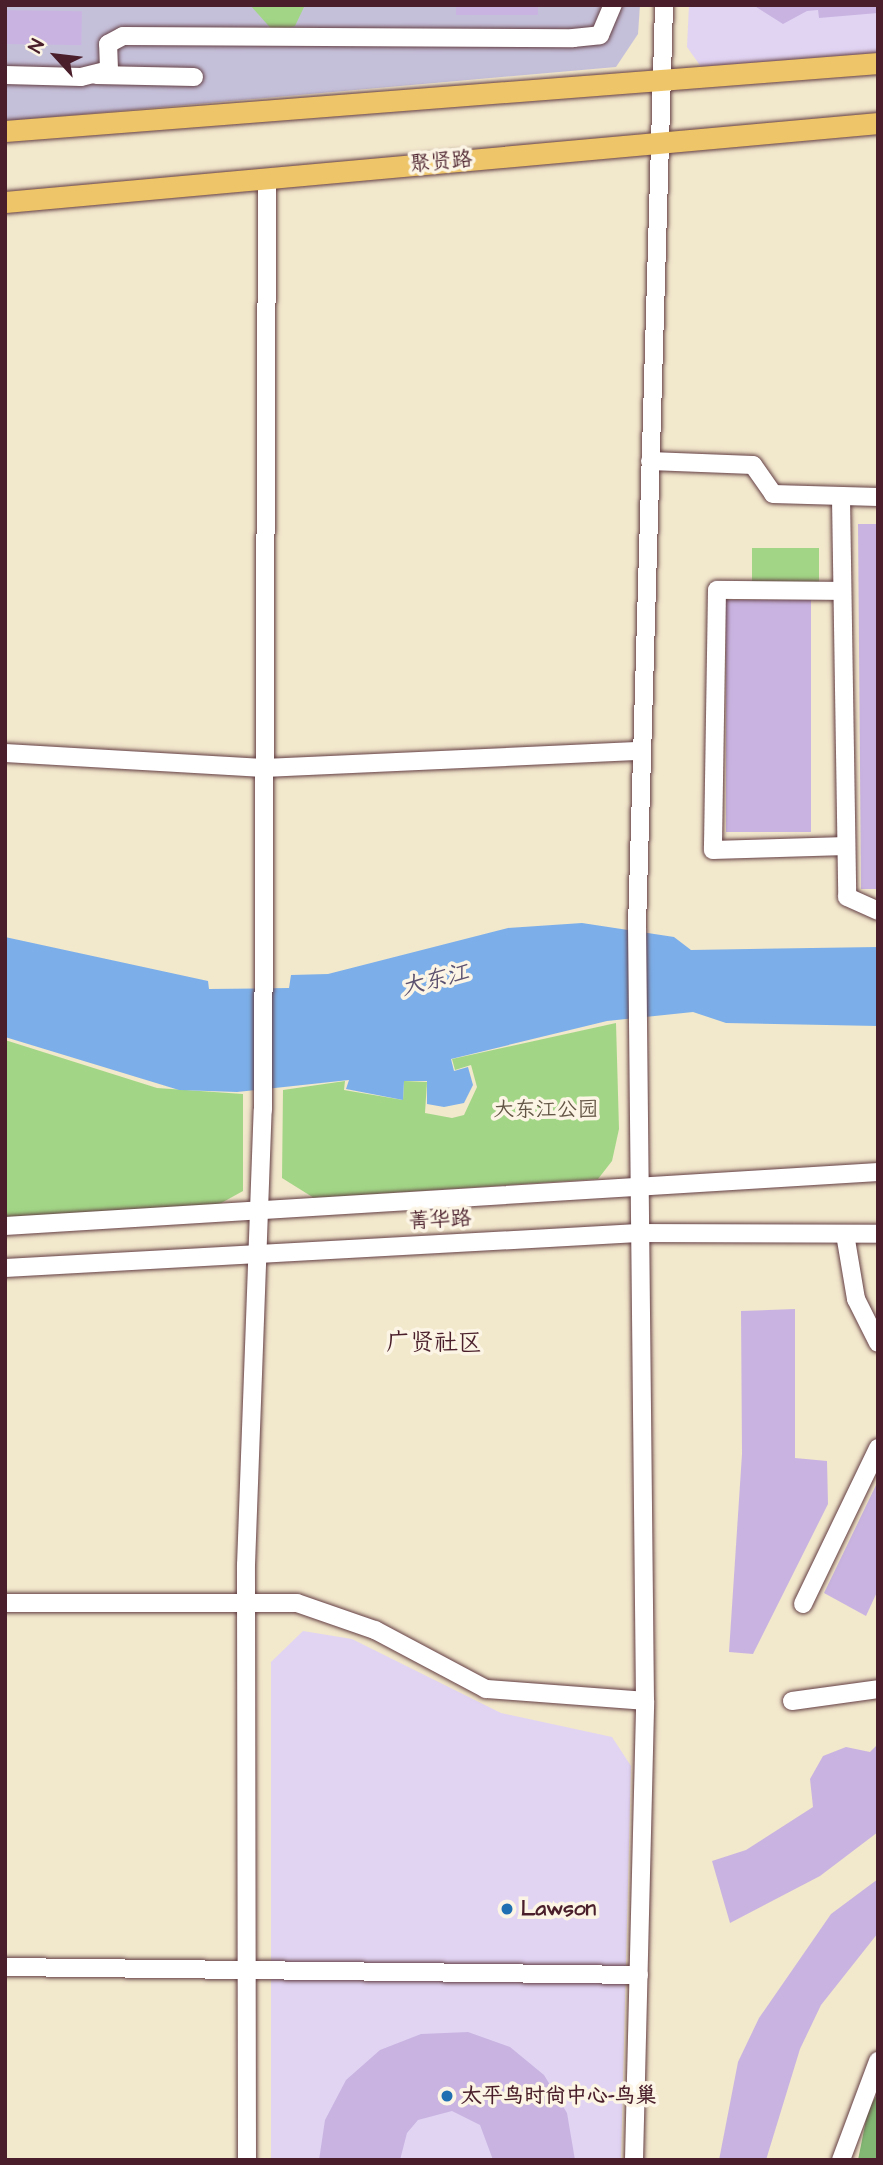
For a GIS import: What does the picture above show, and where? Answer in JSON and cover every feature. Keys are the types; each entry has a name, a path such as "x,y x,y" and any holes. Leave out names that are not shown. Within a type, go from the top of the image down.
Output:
{"main road":[{"path":"5,131 878,63"},
{"name":"聚贤路","path":"5,202 878,123"}],"street":[{"path":"89,75 109,70 108,44 123,37 573,38 600,35 612,5"},
{"path":"634,2160 645,1701 638,1233 642,1182 636,927 664,5"},
{"path":"5,75 194,77"},
{"path":"247,2160 245,1600 263,1110 267,178"},
{"path":"650,461 753,465 773,494 878,497"},
{"path":"841,498 847,897 878,911"},
{"path":"842,591 717,590 713,850 846,846"},
{"path":"5,753 264,768 642,751"},
{"path":"5,1226 642,1182 878,1172"},
{"name":"菁华路","path":"5,1268 638,1233 878,1234"},
{"path":"845,1234 856,1299 878,1343"},
{"path":"803,1604 878,1448"},
{"path":"5,1603 245,1600 297,1603 335,1614 486,1689 645,1701"},
{"path":"792,1701 878,1689"},
{"path":"5,1968 247,1968 639,1975"},
{"path":"841,2160 878,2061"}],"shaded area":[{"path":"5,5 640,5 638,34 616,67 5,121"},
{"path":"689,5 878,5 878,55 704,71 687,47"},
{"path":"303,1631 352,1639 501,1713 612,1737 631,1766 621,2160 271,2160 271,1662"}],"green space":[{"path":"250,5 305,5 295,26 275,33"},
{"path":"752,548 819,548 819,583 752,583"},
{"name":"大东江公园","path":"616,1023 619,1129 612,1161 598,1179 314,1198 282,1178 283,1090 345,1081 344,1090 403,1100 404,1081 427,1082 425,1113 452,1118 464,1115 477,1087 471,1065 455,1070 452,1059"},
{"path":"5,1040 157,1088 243,1094 243,1191 214,1207 5,1219"},
{"path":"878,2093 878,2160 858,2160 868,2110"}],"water":[{"name":"大东江","path":"582,923 674,937 691,950 878,947 878,1026 726,1023 693,1012 607,1021 451,1059 454,1071 468,1067 473,1085 464,1103 444,1107 427,1104 427,1081 404,1081 403,1100 346,1089 349,1080 237,1092 179,1090 5,1037 5,937 208,981 209,989 289,988 291,975 328,974 508,928"}],"building":[{"path":"456,5 538,5 538,15 456,15"},
{"path":"753,5 878,5 878,13 819,18 818,10 807,11 783,24"},
{"path":"5,10 82,11 81,45 5,44"},
{"path":"858,524 878,524 878,889 861,889"},
{"path":"726,600 811,600 811,832 726,832"},
{"path":"795,1309 795,1458 827,1461 828,1504 753,1654 729,1652 742,1454 741,1311"},
{"path":"878,1481 878,1590 866,1616 824,1593"},
{"path":"878,1744 878,1832 820,1876 730,1923 712,1861 746,1850 813,1807 810,1779 823,1756 846,1747 870,1752"},
{"path":"878,1879 878,1933 821,2005 800,2049 766,2160 719,2160 738,2062 759,2018 831,1914"},
{"name":"太平鸟时尚中心-鸟巢","path":"468,2032 510,2047 544,2075 567,2113 575,2160 493,2160 480,2125 452,2111 418,2120 407,2133 400,2160 319,2160 325,2120 346,2080 380,2050 421,2034"}],"place":[{"name":"Lawson","path":"507,1909"},
{"name":"太平鸟时尚中心-鸟巢","path":"447,2096"}],"district":[{"name":"广贤社区","path":"434,1344"}]}
